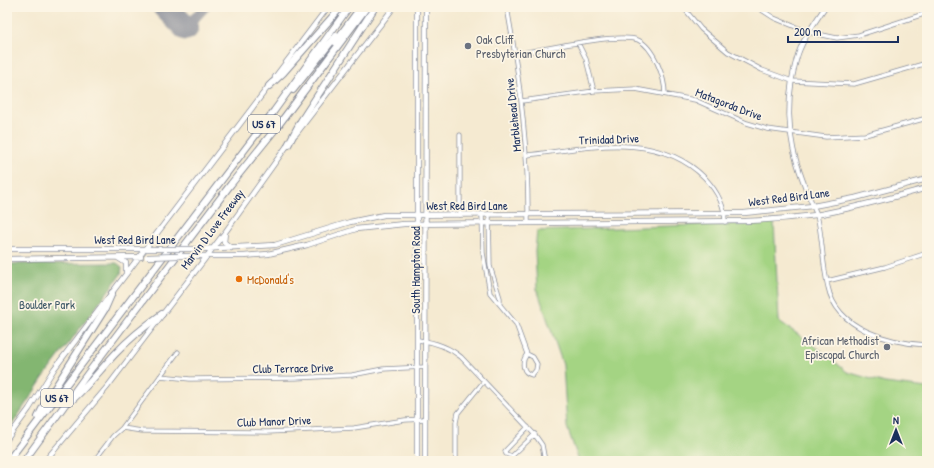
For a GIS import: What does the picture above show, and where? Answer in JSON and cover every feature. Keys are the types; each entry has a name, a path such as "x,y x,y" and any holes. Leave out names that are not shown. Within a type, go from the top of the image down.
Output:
{"highway":[{"path":"269,86 283,74 340,7"},
{"name":"Marvin D Love Freeway","path":"8,461 274,111 349,7"},
{"path":"274,111 302,80 360,7"},
{"path":"277,127 281,117 360,7"},
{"name":"Marvin D Love Freeway","path":"24,461 231,184 277,127 367,7"},
{"path":"288,145 301,121 375,7"},
{"path":"33,428 44,405 105,309 112,293"},
{"path":"63,407 83,391 126,343 146,325 162,314"}],"main road":[{"path":"7,439 29,409 54,369 328,7"},
{"name":"Marvin D Love Freeway","path":"45,461 108,386 211,248 226,231 288,145 394,7"},
{"name":"South Hampton Road","path":"425,461 426,7"},
{"name":"South Hampton Road","path":"416,8 418,85 417,461"},
{"path":"418,85 426,84"},
{"path":"418,107 426,107"},
{"name":"West Red Bird Lane","path":"7,249 200,249 260,247 284,243 336,226 384,216 482,214 725,214 769,212 855,198 927,179"},
{"name":"West Red Bird Lane","path":"7,259 261,255 293,248 339,234 369,227 418,224 725,222 775,220 816,215 880,201 927,188"},
{"path":"542,223 543,214"},
{"path":"336,226 339,234"},
{"path":"226,231 224,242 229,247 235,248"},
{"path":"260,247 261,255"},
{"path":"43,249 43,259"},
{"path":"114,257 123,260 126,263 126,274"}],"street":[{"name":"Marblehead Drive","path":"507,7 516,54 528,155 528,223"},
{"path":"683,7 701,29 728,52 762,70 792,81 854,84 927,63"},
{"path":"757,7 774,18 808,32 837,38 859,35 927,13"},
{"path":"825,7 808,32 799,50 792,81 789,104 790,133 795,162 813,206 822,237 830,294 837,307 845,316 858,326 890,340 927,345"},
{"path":"516,54 578,43 615,39 634,39 641,42 653,56 662,73 665,94"},
{"path":"578,43 585,55 594,90"},
{"name":"Matagorda Drive","path":"522,101 594,90 635,89 704,103 747,123 790,133 826,137 852,137 881,132 927,118"},
{"path":"460,135 460,215"},
{"name":"Trinidad Drive","path":"528,155 594,147 620,146 647,148 662,151 679,158 701,174 716,193 725,214 725,222"},
{"path":"482,214 483,250 495,282 500,303"},
{"path":"489,214 489,286 492,297 500,303 516,324 526,354 523,361 524,368 528,374 532,374 536,370 537,364 533,357 526,354"},
{"path":"483,250 489,250"},
{"path":"827,281 885,267 927,253"},
{"path":"489,286 495,282"},
{"path":"418,340 434,342 455,352 535,434 542,445 545,461"},
{"path":"94,461 113,436 122,428 178,352"},
{"name":"Club Terrace Drive","path":"160,376 190,379 296,378 352,376 383,369 425,367"},
{"path":"456,461 456,422 458,413 484,381"},
{"name":"Club Manor Drive","path":"122,428 142,431 268,432 354,428 425,419"},
{"path":"528,427 505,451 506,454 512,456 535,434"}],"green space":[{"path":"774,222 779,321 823,352 847,372 885,383 927,388 927,461 579,461 567,427 563,365 537,289 535,251 537,231"},
{"name":"Boulder Park","path":"117,263 122,267 121,274 45,375 7,432 7,264"}],"waterway":[{"path":"7,455 17,461"}],"taxiway":[{"path":"182,24 191,22 205,7"}],"runway":[{"path":"165,7 186,28"}],"place":[{"name":"Oak Cliff Presbyterian Church","path":"468,46"},
{"name":"McDonald's","path":"239,279"},
{"name":"African Methodist Episcopal Church","path":"887,347"}]}
